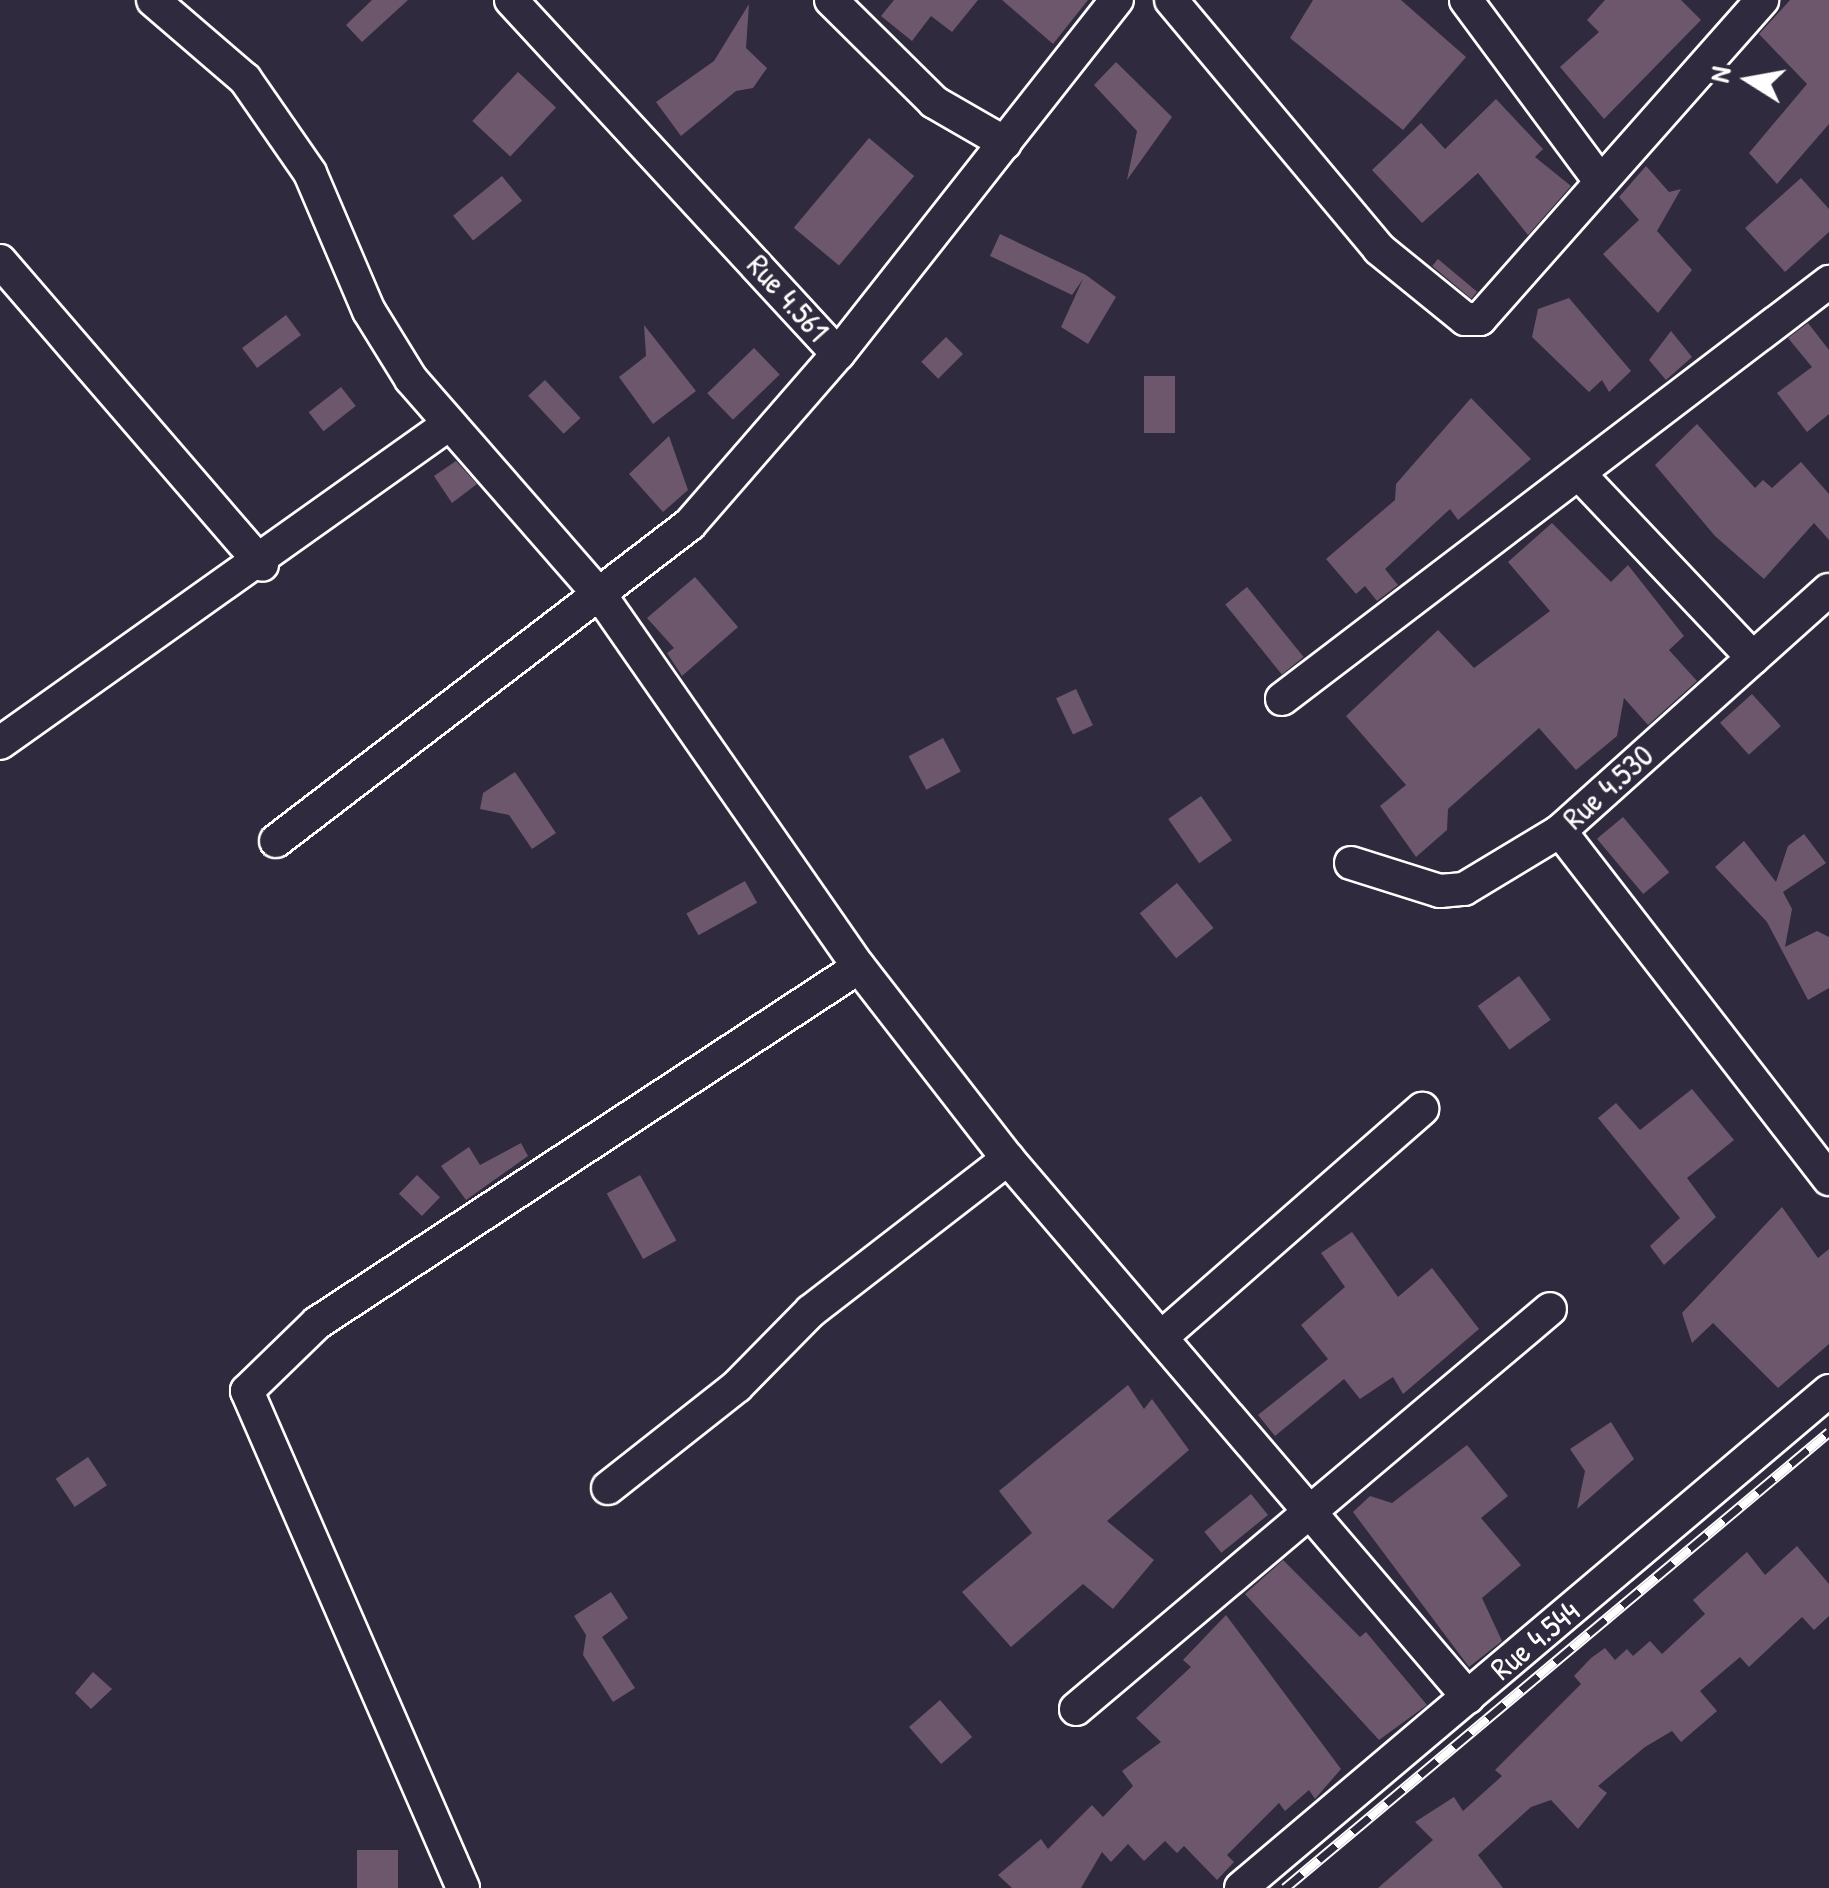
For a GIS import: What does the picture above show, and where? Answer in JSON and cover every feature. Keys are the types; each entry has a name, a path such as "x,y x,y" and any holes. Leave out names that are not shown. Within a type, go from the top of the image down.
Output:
{"street":[{"path":"153,0 245,79 310,174 369,311 449,424 603,600 859,967 1008,1158 1165,1334 1468,1697"},
{"name":"Rue 4.561","path":"511,0 838,354 1117,0"},
{"path":"831,0 934,102 1005,143"},
{"path":"1170,0 1379,249 1452,316 1480,319 1762,0"},
{"path":"1466,0 1599,180"},
{"path":"0,261 262,564"},
{"path":"1282,699 1582,476 1704,371 1829,282"},
{"path":"276,841 603,600 690,524 838,354"},
{"path":"0,743 262,564 449,424"},
{"path":"1582,476 1752,658"},
{"name":"Rue 4.530","path":"1351,862 1440,892 1464,889 1560,831 1829,590"},
{"path":"1560,831 1829,1179"},
{"path":"462,1888 247,1390 317,1323 859,967"},
{"path":"1165,1334 1422,1110"},
{"path":"608,1488 737,1386 811,1311 1008,1158"},
{"path":"1076,1710 1550,1309"},
{"name":"Rue 4.544","path":"1241,1888 1829,1391"}],"building":[{"path":"372,0 408,0 362,42 346,25"},
{"path":"894,0 978,0 952,32 931,16 912,41 881,16"},
{"path":"1002,0 1088,0 1053,44"},
{"path":"1313,0 1401,0 1466,57 1403,130 1290,38"},
{"path":"1605,0 1681,0 1701,20 1604,119 1560,67 1599,32 1587,20"},
{"path":"1790,0 1829,0 1829,124 1777,184 1749,153 1807,84 1759,34"},
{"path":"749,4 746,48 767,68 753,88 736,91 681,136 656,102 714,61"},
{"path":"1116,62 1172,117 1127,180 1137,131 1094,85"},
{"path":"518,72 556,107 510,156 472,121"},
{"path":"1496,99 1543,149 1535,157 1571,186 1528,235 1478,173 1422,223 1372,170 1421,123 1445,149"},
{"path":"869,138 914,176 839,266 794,228"},
{"path":"1646,166 1669,192 1681,189 1657,231 1692,270 1658,313 1603,254 1639,220 1619,197"},
{"path":"502,176 522,201 473,241 453,216"},
{"path":"1801,178 1829,209 1829,232 1785,272 1745,228"},
{"path":"1000,234 1086,275 1116,297 1088,344 1061,327 1083,279 1072,295 990,256"},
{"path":"1438,259 1477,292 1471,299 1432,266"},
{"path":"1569,298 1631,371 1609,392 1602,380 1589,392 1532,337 1538,309"},
{"path":"286,315 301,335 257,368 242,348"},
{"path":"1808,323 1829,350 1829,414 1807,432 1777,393 1812,367 1788,338"},
{"path":"644,325 696,391 653,424 619,377 646,356"},
{"path":"1671,331 1692,357 1666,380 1649,360"},
{"path":"946,337 963,354 938,379 921,362"},
{"path":"754,348 780,375 733,420 707,393"},
{"path":"1144,376 1175,376 1175,433 1144,433"},
{"path":"545,380 580,418 564,434 528,396"},
{"path":"341,387 356,406 323,431 309,412"},
{"path":"1471,398 1531,459 1458,520 1450,509 1385,569 1398,585 1377,601 1365,586 1356,594 1326,559 1395,500 1396,484"},
{"path":"1697,424 1755,488 1763,480 1772,488 1801,462 1829,494 1829,540 1814,523 1764,579 1715,536 1655,465"},
{"path":"669,436 688,490 663,512 629,474"},
{"path":"456,461 477,484 452,503 434,476"},
{"path":"1552,523 1611,582 1628,565 1684,636 1669,650 1697,681 1648,725 1624,698 1617,736 1576,770 1539,728 1448,809 1447,830 1416,857 1380,806 1406,785 1346,716 1438,630 1474,668 1550,611 1508,562"},
{"path":"695,577 738,627 682,676 667,653 674,648 647,618"},
{"path":"1247,587 1304,657 1282,675 1225,605"},
{"path":"1076,689 1093,725 1073,735 1056,698"},
{"path":"1752,694 1781,726 1749,755 1720,723"},
{"path":"943,738 961,772 926,790 909,756"},
{"path":"515,772 556,833 532,849 509,815 480,809 483,793"},
{"path":"1201,796 1232,840 1199,863 1168,819"},
{"path":"1623,817 1669,872 1643,894 1597,839"},
{"path":"1804,834 1826,863 1783,892 1792,909 1785,947 1817,931 1829,937 1829,988 1808,1000 1767,922 1715,867 1744,841 1776,882 1788,846"},
{"path":"745,881 757,903 699,935 686,913"},
{"path":"1177,883 1214,928 1176,958 1140,913"},
{"path":"1519,976 1551,1020 1509,1050 1478,1006"},
{"path":"1692,1089 1734,1140 1687,1178 1716,1217 1664,1265 1650,1246 1680,1218 1598,1118 1616,1103 1640,1130"},
{"path":"521,1143 528,1156 466,1200 441,1166 469,1147 480,1165"},
{"path":"417,1175 440,1197 422,1216 399,1194"},
{"path":"640,1175 676,1241 643,1259 607,1193"},
{"path":"1782,1207 1818,1258 1829,1249 1829,1344 1778,1388 1713,1323 1692,1343 1682,1313"},
{"path":"1352,1232 1398,1297 1432,1268 1479,1329 1403,1394 1393,1377 1360,1399 1344,1379 1275,1436 1258,1415 1328,1359 1301,1325 1345,1287 1321,1253"},
{"path":"1128,1385 1144,1409 1152,1399 1189,1450 1107,1521 1154,1560 1113,1609 1083,1584 1011,1647 962,1592 1032,1533 999,1491"},
{"path":"1611,1422 1634,1459 1577,1509 1585,1471 1570,1449"},
{"path":"1467,1445 1508,1496 1481,1518 1521,1565 1482,1598 1502,1641 1469,1667 1353,1512 1370,1496 1392,1503"},
{"path":"88,1457 107,1485 75,1507 56,1479"},
{"path":"1251,1494 1268,1515 1221,1553 1204,1532"},
{"path":"1797,1546 1829,1584 1829,1616 1814,1630 1802,1617 1749,1667 1740,1657 1700,1691 1717,1711 1681,1742 1672,1731 1645,1747 1598,1786 1607,1793 1578,1829 1551,1800 1531,1807 1478,1855 1503,1888 1378,1888 1433,1840 1415,1822 1454,1797 1463,1811 1502,1776 1495,1770 1581,1684 1574,1676 1591,1658 1605,1648 1615,1660 1627,1649 1633,1656 1650,1641 1662,1654 1705,1614 1693,1600 1747,1552 1765,1575"},
{"path":"1283,1560 1360,1637 1366,1632 1427,1705 1379,1740 1245,1594"},
{"path":"611,1592 628,1618 602,1637 635,1688 613,1702 583,1655 586,1635 574,1616"},
{"path":"1226,1615 1341,1769 1315,1799 1309,1790 1285,1811 1279,1803 1227,1855 1234,1862 1217,1880 1184,1846 1177,1853 1165,1841 1144,1861 1128,1844 1111,1862 1102,1852 1081,1888 1012,1888 998,1875 1041,1839 1048,1849 1092,1805 1103,1817 1133,1786 1122,1771 1161,1742 1136,1718 1191,1667 1183,1660"},
{"path":"93,1672 112,1689 91,1709 75,1693"},
{"path":"940,1700 972,1737 941,1764 909,1727"},
{"path":"357,1850 398,1850 398,1888 357,1888"}],"railway":[{"path":"1285,1888 1829,1432"}]}
